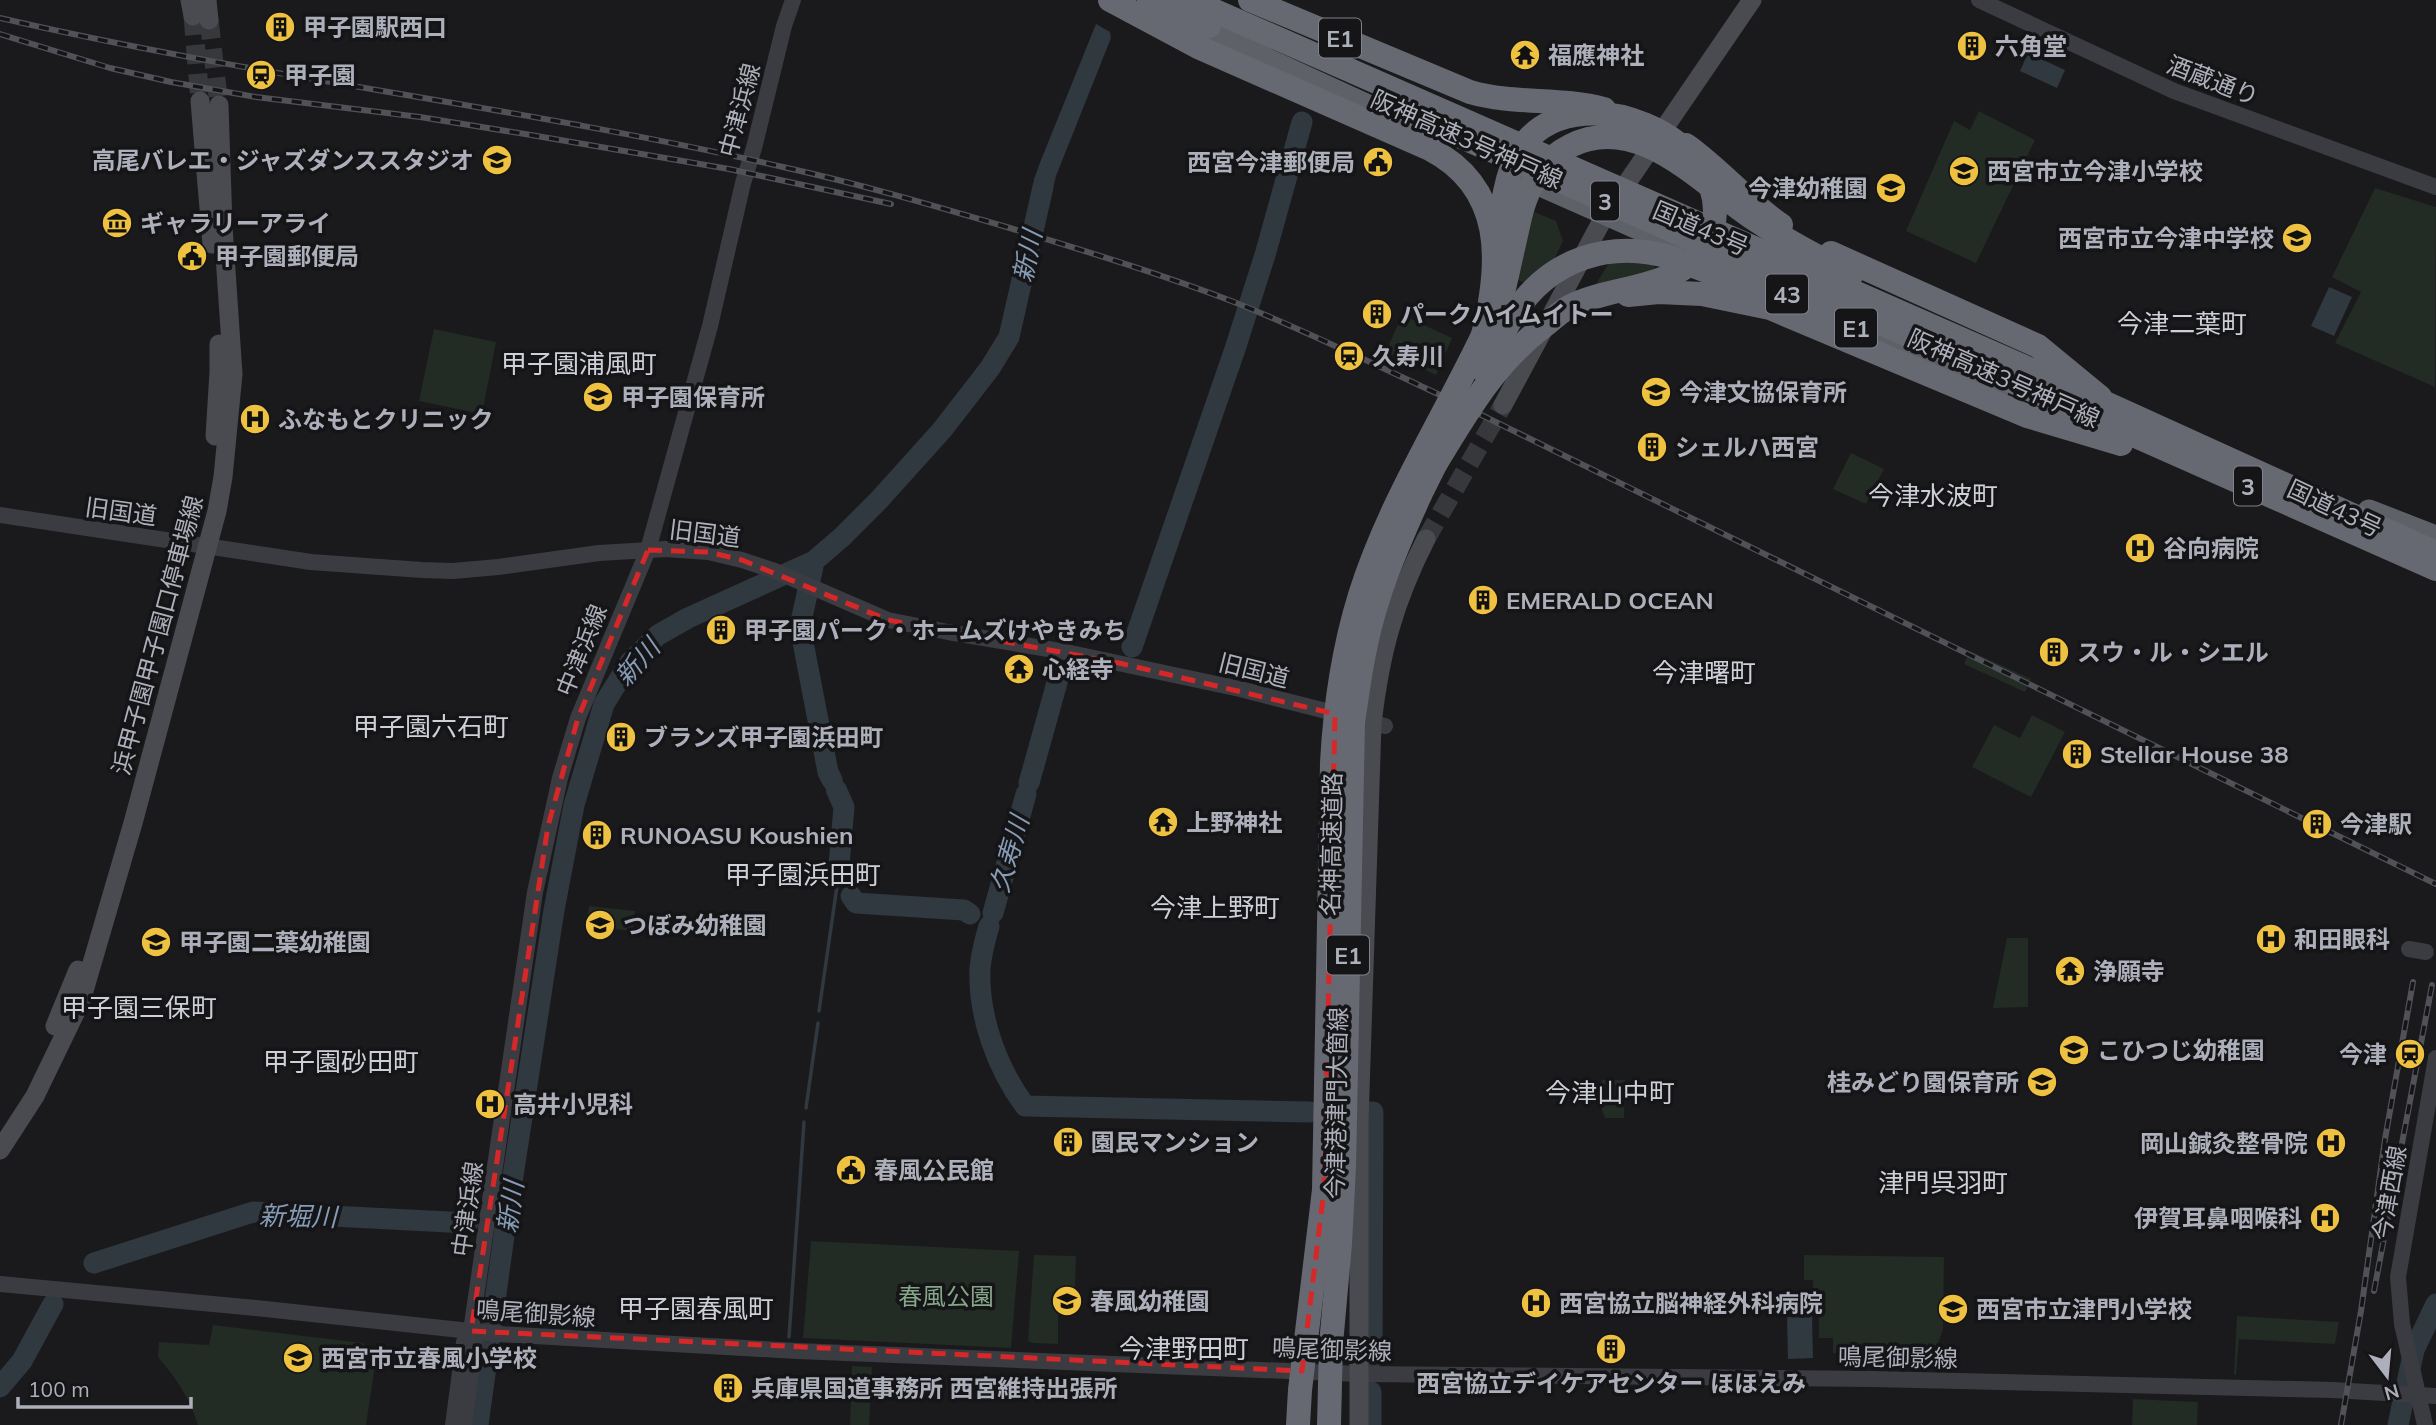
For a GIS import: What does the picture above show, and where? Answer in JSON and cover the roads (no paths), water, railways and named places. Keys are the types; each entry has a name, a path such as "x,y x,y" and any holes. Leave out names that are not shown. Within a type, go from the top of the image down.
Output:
{"highway":[{"name":"阪神高速3号神戸線","path":"1149,0 2436,553"},
{"name":"阪神高速3号神戸線","path":"1190,0 2064,394 2436,569"},
{"name":"国道43号","path":"1202,0 1327,55 1478,114 2108,404 2233,458 2436,537"},
{"name":"E1","path":"1250,0 1429,76 1490,98 1583,104 1644,123 1707,160 1777,223 1815,245 2038,346 2108,404"},
{"name":"E1","path":"1124,2 1198,47 1430,149 1452,162 1475,186 1487,209 1492,226 1494,269"},
{"name":"国道43号","path":"1124,2 1784,292 2018,401 2213,480 2436,582"},
{"name":"E1","path":"1483,335 1507,187 1518,152 1525,143 1555,121 1582,114 1611,114 1644,123"},
{"name":"E1","path":"1436,463 1495,371 1551,320 1580,302 1673,274 1693,262 1705,247 1713,228 1713,194 1697,163 1670,136"},
{"name":"E1","path":"1483,335 1506,286 1521,213 1533,180 1550,160 1567,147 1587,139 1609,137 1632,141 1670,157 1775,233 2064,394"},
{"name":"E1","path":"1436,463 1508,324 1528,296 1545,278 1565,265 1589,255 1615,251 1652,252 1673,258 1826,317 2064,394"},
{"name":"E1","path":"1551,320 1609,299 1643,293 1702,294 1742,300 1804,321 2027,416 2121,444"},
{"name":"名神高速道路","path":"1298,1425 1324,1190 1332,764 1341,673 1360,593 1376,551 1403,490 1483,335"},
{"name":"名神高速道路","path":"1329,1425 1331,1344 1344,1167 1353,723 1359,675 1378,598 1393,556 1436,463"}],"main road":[{"path":"1503,405 1605,215 1752,0"},
{"name":"浜甲子園甲子園口停車場線","path":"0,1129 45,1050 91,931 223,477 233,374 223,226 209,103"},
{"name":"今津港津門大箇線","path":"1359,1425 1359,1122 1379,670 1401,590 1426,539"},
{"name":"浜甲子園甲子園口停車場線","path":"0,1150 35,1096 81,1001 108,911 203,545"}],"street":[{"name":"中津浜線","path":"464,1425 475,1344 485,1333 533,905 548,827 578,718 648,550 710,326 743,183 793,0"},
{"name":"酒蔵通り","path":"1979,0 2174,91 2436,187"},
{"name":"旧国道","path":"0,515 311,562 453,570 598,553 648,550 708,552 742,560 888,620 1066,652 1240,689 1378,725"},
{"path":"2409,949 2426,952"},
{"name":"今津西線","path":"2416,1395 2400,1307 2398,1270 2436,1058"},
{"name":"鳴尾御影線","path":"0,1284 485,1333 797,1351 1360,1374 1872,1378 2436,1395"},
{"name":"中津浜線","path":"453,1425 464,1342 485,1333"},
{"path":"2416,1395 2425,1425"}],"waterway":[{"name":"久寿川","path":"1132,647 1235,349 1265,255 1302,122"},
{"name":"新川","path":"478,1425 554,910 574,805 604,704 630,662 658,635 688,618 814,561 879,500 942,430 990,368 1009,337 1043,187"},
{"path":"800,626 813,567"},
{"path":"802,637 828,772 832,780"},
{"name":"久寿川","path":"1029,783 1058,679"},
{"path":"836,789 844,807 838,877"},
{"name":"久寿川","path":"993,913 1026,794"},
{"path":"819,1011 837,886"},
{"path":"851,896 856,903 964,910 970,914"},
{"path":"989,926 980,969 982,1005 998,1058 1025,1106 1310,1112"},
{"path":"806,1108 818,1023"},
{"path":"1370,1112 1373,1112 1372,1359"},
{"path":"789,1337 804,1122"},
{"name":"新堀川","path":"94,1263 253,1212 468,1223"},
{"name":"新堀川","path":"0,1387 22,1361 53,1304"},
{"path":"2398,1425 2414,1350 2436,1304"},
{"path":"1371,1392 1371,1425"}],"tunnel":[{"path":"193,16 200,101"},
{"path":"209,20 219,105"},
{"path":"1426,539 1503,405"}],"railway":[{"path":"0,18 195,58 588,127 783,167 1010,228 1179,282 1290,326 1455,402 2436,884"},
{"path":"0,34 110,68 171,82 256,97 420,117 531,135 729,169 891,204"},
{"path":"2341,1425 2361,1311 2385,1139 2413,982"},
{"path":"2374,1291 2432,985"}],"place":[{"name":"甲子園駅西口","path":"280,27"},
{"name":"六角堂","path":"1972,46"},
{"name":"福應神社","path":"1525,55"},
{"name":"甲子園","path":"261,75"},
{"name":"高尾バレエ・ジャズダンススタジオ","path":"497,160"},
{"name":"西宮今津郵便局","path":"1378,162"},
{"name":"西宮市立今津小学校","path":"1964,171"},
{"name":"今津幼稚園","path":"1891,188"},
{"name":"ギャラリーアライ","path":"117,223"},
{"name":"西宮市立今津中学校","path":"2297,238"},
{"name":"甲子園郵便局","path":"192,256"},
{"name":"パークハイムイトー","path":"1377,314"},
{"name":"久寿川","path":"1349,356"},
{"name":"今津文協保育所","path":"1656,392"},
{"name":"甲子園保育所","path":"598,397"},
{"name":"ふなもとクリニック","path":"255,419"},
{"name":"シェルハ西宮","path":"1652,447"},
{"name":"谷向病院","path":"2140,548"},
{"name":"EMERALD OCEAN","path":"1483,600"},
{"name":"甲子園パーク・ホームズけやきみち","path":"721,630"},
{"name":"スウ・ル・シエル","path":"2054,652"},
{"name":"心経寺","path":"1019,669"},
{"name":"ブランズ甲子園浜田町","path":"621,737"},
{"name":"Stellar House 38","path":"2077,754"},
{"name":"上野神社","path":"1163,822"},
{"name":"今津駅","path":"2317,824"},
{"name":"RUNOASU Koushien","path":"597,835"},
{"name":"つぼみ幼稚園","path":"600,925"},
{"name":"和田眼科","path":"2271,939"},
{"name":"甲子園二葉幼稚園","path":"156,942"},
{"name":"浄願寺","path":"2070,971"},
{"name":"こひつじ幼稚園","path":"2074,1050"},
{"name":"今津","path":"2410,1054"},
{"name":"桂みどり園保育所","path":"2042,1082"},
{"name":"高井小児科","path":"490,1104"},
{"name":"園民マンション","path":"1068,1142"},
{"name":"岡山鍼灸整骨院","path":"2331,1143"},
{"name":"春風公民館","path":"851,1170"},
{"name":"伊賀耳鼻咽喉科","path":"2325,1218"},
{"name":"春風幼稚園","path":"1067,1301"},
{"name":"西宮協立脳神経外科病院","path":"1536,1303"},
{"name":"西宮市立津門小学校","path":"1953,1309"},
{"name":"西宮協立デイケアセンター ほほえみ","path":"1611,1349"},
{"name":"西宮市立春風小学校","path":"298,1358"},
{"name":"兵庫県国道事務所 西宮維持出張所","path":"728,1388"}],"district":[{"name":"今津二葉町","path":"2182,323"},
{"name":"甲子園浦風町","path":"579,363"},
{"name":"今津水波町","path":"1933,495"},
{"name":"今津曙町","path":"1704,672"},
{"name":"甲子園六石町","path":"431,726"},
{"name":"甲子園浜田町","path":"803,874"},
{"name":"今津上野町","path":"1215,907"},
{"name":"甲子園三保町","path":"139,1007"},
{"name":"甲子園砂田町","path":"341,1061"},
{"name":"今津山中町","path":"1610,1092"},
{"name":"津門呉羽町","path":"1943,1182"},
{"name":"甲子園春風町","path":"696,1308"},
{"name":"今津野田町","path":"1184,1348"}],"park label":[{"name":"春風公園","path":"946,1296"}]}
